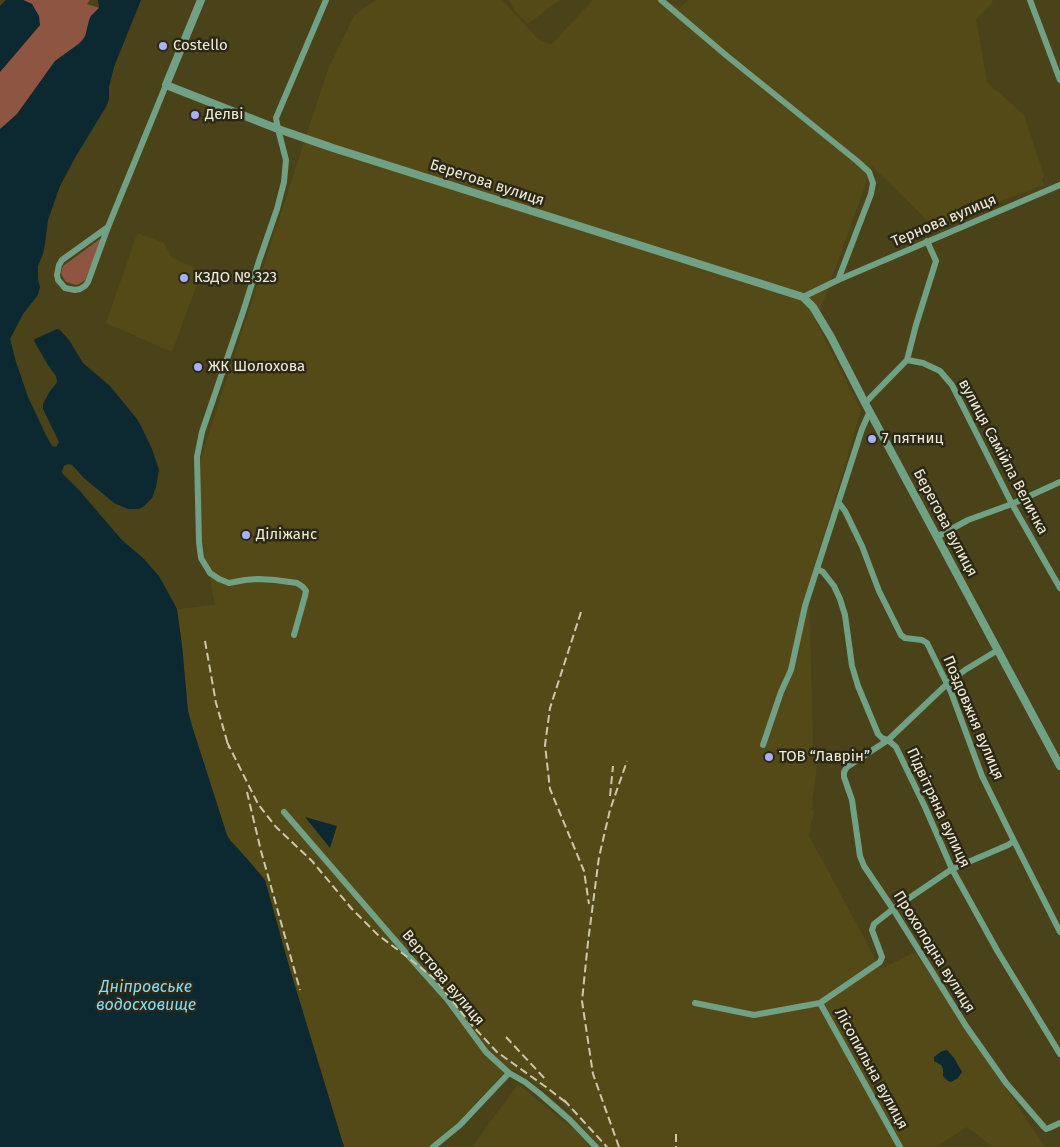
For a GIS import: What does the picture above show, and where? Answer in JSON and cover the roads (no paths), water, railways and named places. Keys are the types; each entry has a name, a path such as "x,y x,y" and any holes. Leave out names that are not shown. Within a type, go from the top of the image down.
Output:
{"street":[{"path":"108,227 62,260 57,276 64,288 80,289 88,282 108,227 201,0"},
{"path":"294,635 306,591 303,587 297,583 258,579 229,583 210,573 201,558 198,532 197,457 202,432 243,312 284,182 286,160 276,118 326,0"},
{"path":"661,0 869,172 873,183 871,194 838,280 803,297"},
{"path":"1030,0 1060,80"},
{"name":"Берегова вулиця","path":"166,85 278,129 333,148 803,297 821,319 1060,766"},
{"name":"Тернова вулиця","path":"838,280 1060,186"},
{"path":"866,403 907,360 936,261 927,241"},
{"name":"вулиця Самійла Величка","path":"907,360 923,363 940,371 952,384 1012,504 1060,588"},
{"path":"763,745 781,692 791,670 817,569 862,429 870,411"},
{"path":"937,537 968,520 1012,504 1060,482"},
{"name":"Поздовжня вулиця","path":"839,503 862,546 880,591 901,635 905,638 925,641 947,684 982,776 1060,932"},
{"name":"Підвітряна вулиця","path":"817,569 823,572 834,586 840,599 845,615 852,666 858,686 878,734 896,747 952,868 998,952 1060,1054"},
{"path":"888,740 964,670 998,650"},
{"name":"Прохолодна вулиця","path":"888,740 845,769 844,777 852,800 860,856 864,866 966,1026 1006,1083 1046,1129 1060,1122"},
{"name":"Верстова вулиця","path":"284,812 447,999 486,1052 509,1073 540,1093 596,1147"},
{"path":"893,909 952,868 1014,842"},
{"name":"Лісопильна вулиця","path":"695,1003 754,1015 820,1003 882,960 872,926 893,909"},
{"name":"Лісопильна вулиця","path":"820,1003 900,1147"},
{"path":"433,1147 460,1125 509,1073"}],"water":[{"path":"6,0 23,0 32,4 39,16 40,25 0,72 0,6"},
{"name":"Дніпровське водосховище","path":"98,0 141,0 114,67 106,107 60,186 48,220 43,254 38,266 40,287 38,295 23,314 10,339 28,397 52,446 56,447 59,442 43,409 43,404 57,381 56,376 34,341 57,329 69,340 83,363 110,386 137,419 152,449 159,470 156,487 152,498 139,509 128,509 114,503 84,478 72,465 64,466 62,471 121,539 144,559 159,576 177,609 188,711 192,726 227,835 265,880 344,1147 0,1147 0,129 17,114 55,61 79,44 85,37 89,20 99,8"},
{"path":"305,817 337,826 330,848"},
{"path":"947,1050 962,1072 958,1078 951,1082 943,1076 941,1065 934,1061 934,1057"}],"railway":[{"path":"581,612 550,708 545,745 550,789 584,871 589,904"},
{"path":"205,641 216,703 229,748"},
{"path":"227,742 258,804 276,827 312,861 352,909 378,935 436,980 469,1022 497,1052 568,1104"},
{"path":"619,1147 593,1074 582,1001 599,857 610,810 627,761"},
{"path":"610,796 613,766"},
{"path":"247,792 261,851 300,990"},
{"path":"506,1037 547,1081"},
{"path":"564,1100 607,1147"},
{"path":"676,1134 676,1147"}],"place":[{"name":"Costello","path":"163,46"},
{"name":"Делві","path":"195,115"},
{"name":"КЗДО № 323","path":"184,278"},
{"name":"ЖК Шолохова","path":"198,367"},
{"name":"7 пятниц","path":"872,439"},
{"name":"Діліжанс","path":"246,535"},
{"name":"ТОВ “Лаврін”","path":"769,757"}]}
